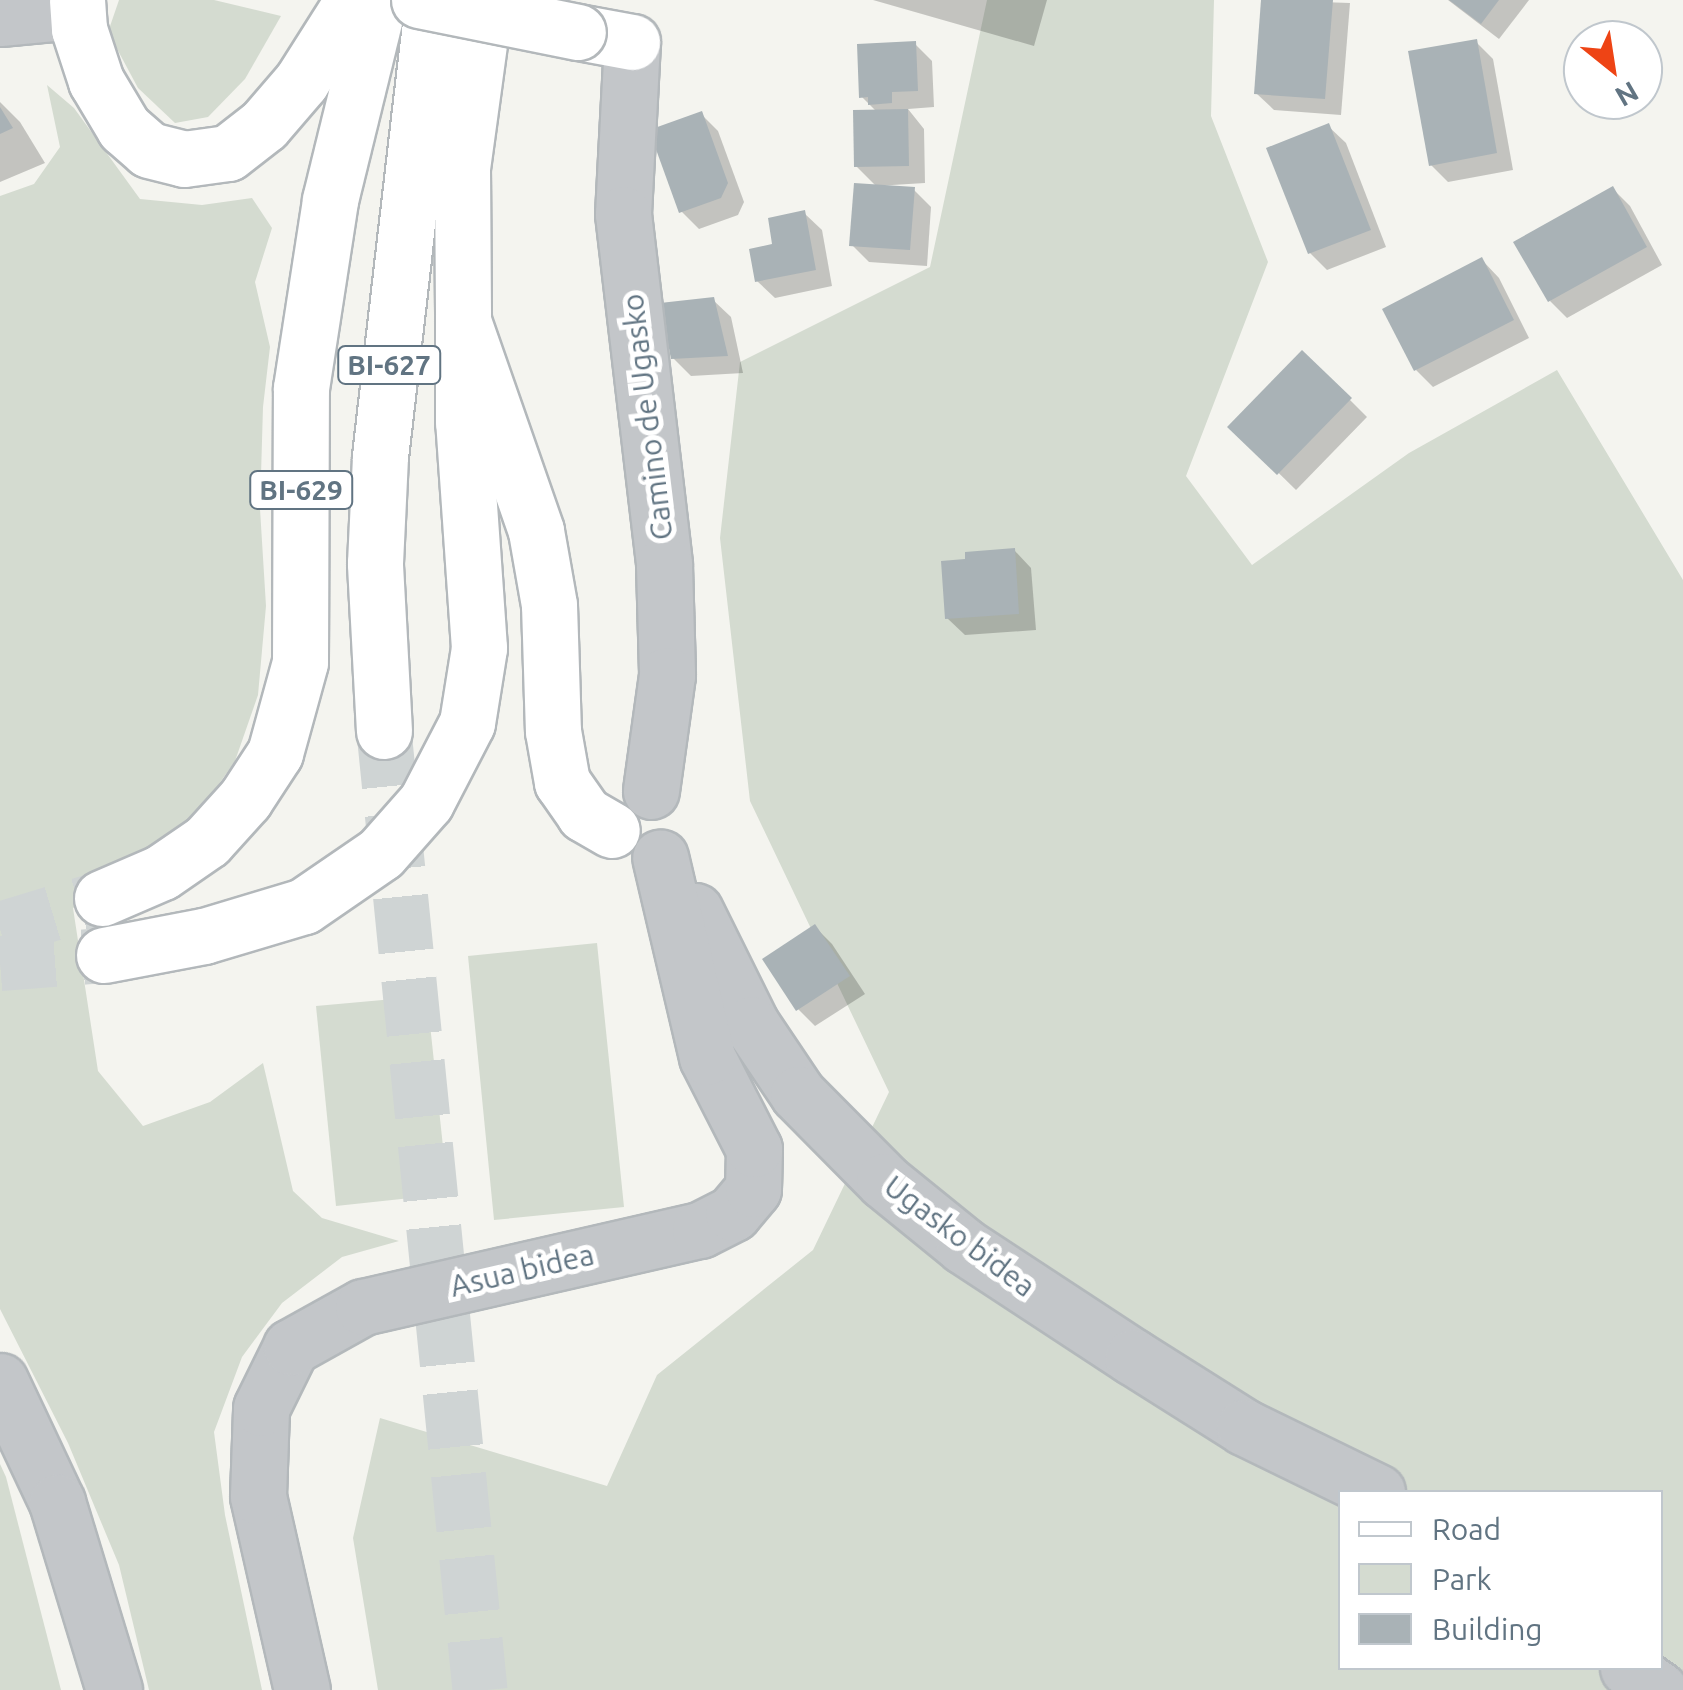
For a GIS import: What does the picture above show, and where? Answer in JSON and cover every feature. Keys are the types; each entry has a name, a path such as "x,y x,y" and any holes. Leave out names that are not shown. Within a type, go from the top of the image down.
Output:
{"main road":[{"path":"76,5 96,81 124,128 149,150 184,159 228,153 264,124 300,82 352,0"},
{"name":"BI-629","path":"102,898 162,872 207,841 245,799 275,753 300,662 301,388 330,200 379,0"},
{"path":"419,0 632,42"},
{"name":"BI-627","path":"384,731 375,563 380,456 434,0"},
{"path":"104,955 204,936 304,906 381,853 426,802 468,723 479,648 463,422 462,168 485,0"},
{"path":"463,321 536,531 548,605 554,731 562,782 584,814 612,830"}],"street":[{"path":"0,18 76,5"},
{"name":"Camino de Ugasko","path":"632,42 623,214 665,584 667,675 651,791"},
{"path":"640,791 651,791 672,802 681,823 680,835 663,855 632,856 615,841 612,830 622,801 640,791"},
{"name":"Ugasko bidea","path":"663,855 760,1038 798,1094 884,1181 964,1246 1149,1368 1244,1427 1373,1490"},
{"name":"Asua bidea","path":"302,1690 258,1496 262,1408 291,1346 363,1307 700,1230 733,1213 753,1189 754,1150 708,1057 663,855"},
{"path":"0,1381 57,1502 114,1690"},
{"path":"1631,1670 1660,1690"}],"green space":[{"path":"119,0 214,0 281,16 245,79 208,117 175,123 138,88 108,32"},
{"path":"987,0 1214,0 1211,116 1268,262 1186,476 1252,565 1409,453 1557,370 1683,580 1683,1690 378,1690 353,1538 380,1418 607,1486 657,1375 813,1250 889,1092 750,801 720,538 740,362 930,267"},
{"path":"47,85 74,108 140,199 202,205 252,198 272,228 255,282 270,347 263,407 260,509 266,606 258,695 235,761 203,807 157,853 105,895 73,908 98,1071 143,1126 210,1102 263,1063 293,1191 322,1218 399,1241 342,1257 282,1303 242,1357 214,1432 225,1515 262,1690 149,1690 119,1565 68,1443 0,1309 0,196 34,184 60,147"},
{"path":"597,943 624,1207 494,1220 468,956"},
{"path":"427,996 448,1194 336,1206 316,1006"},
{"path":"0,1464 6,1477 61,1690 0,1690"}],"building":[{"path":"1261,0 1333,0 1325,99 1254,94"},
{"path":"1449,0 1499,0 1481,24"},
{"path":"1477,39 1497,153 1429,166 1408,51"},
{"path":"916,41 918,91 892,92 892,103 868,105 868,97 859,98 857,44"},
{"path":"0,107 13,128 0,134"},
{"path":"908,109 909,166 854,167 853,110"},
{"path":"702,111 728,183 721,198 679,213 649,130"},
{"path":"1329,123 1371,230 1308,254 1266,148"},
{"path":"854,183 915,187 910,250 849,246"},
{"path":"1613,186 1647,247 1548,302 1513,242"},
{"path":"805,210 816,270 755,282 749,249 772,244 768,218"},
{"path":"1482,257 1514,320 1414,371 1382,309"},
{"path":"714,297 728,356 671,359 660,303"},
{"path":"1302,350 1352,398 1277,475 1227,427"},
{"path":"1015,548 1019,614 945,619 941,561 965,559 965,552"},
{"path":"815,924 850,976 796,1011 762,959"}],"tunnel":[{"path":"384,731 480,1690"},
{"path":"0,929 102,898"},
{"path":"0,963 104,955"}]}
